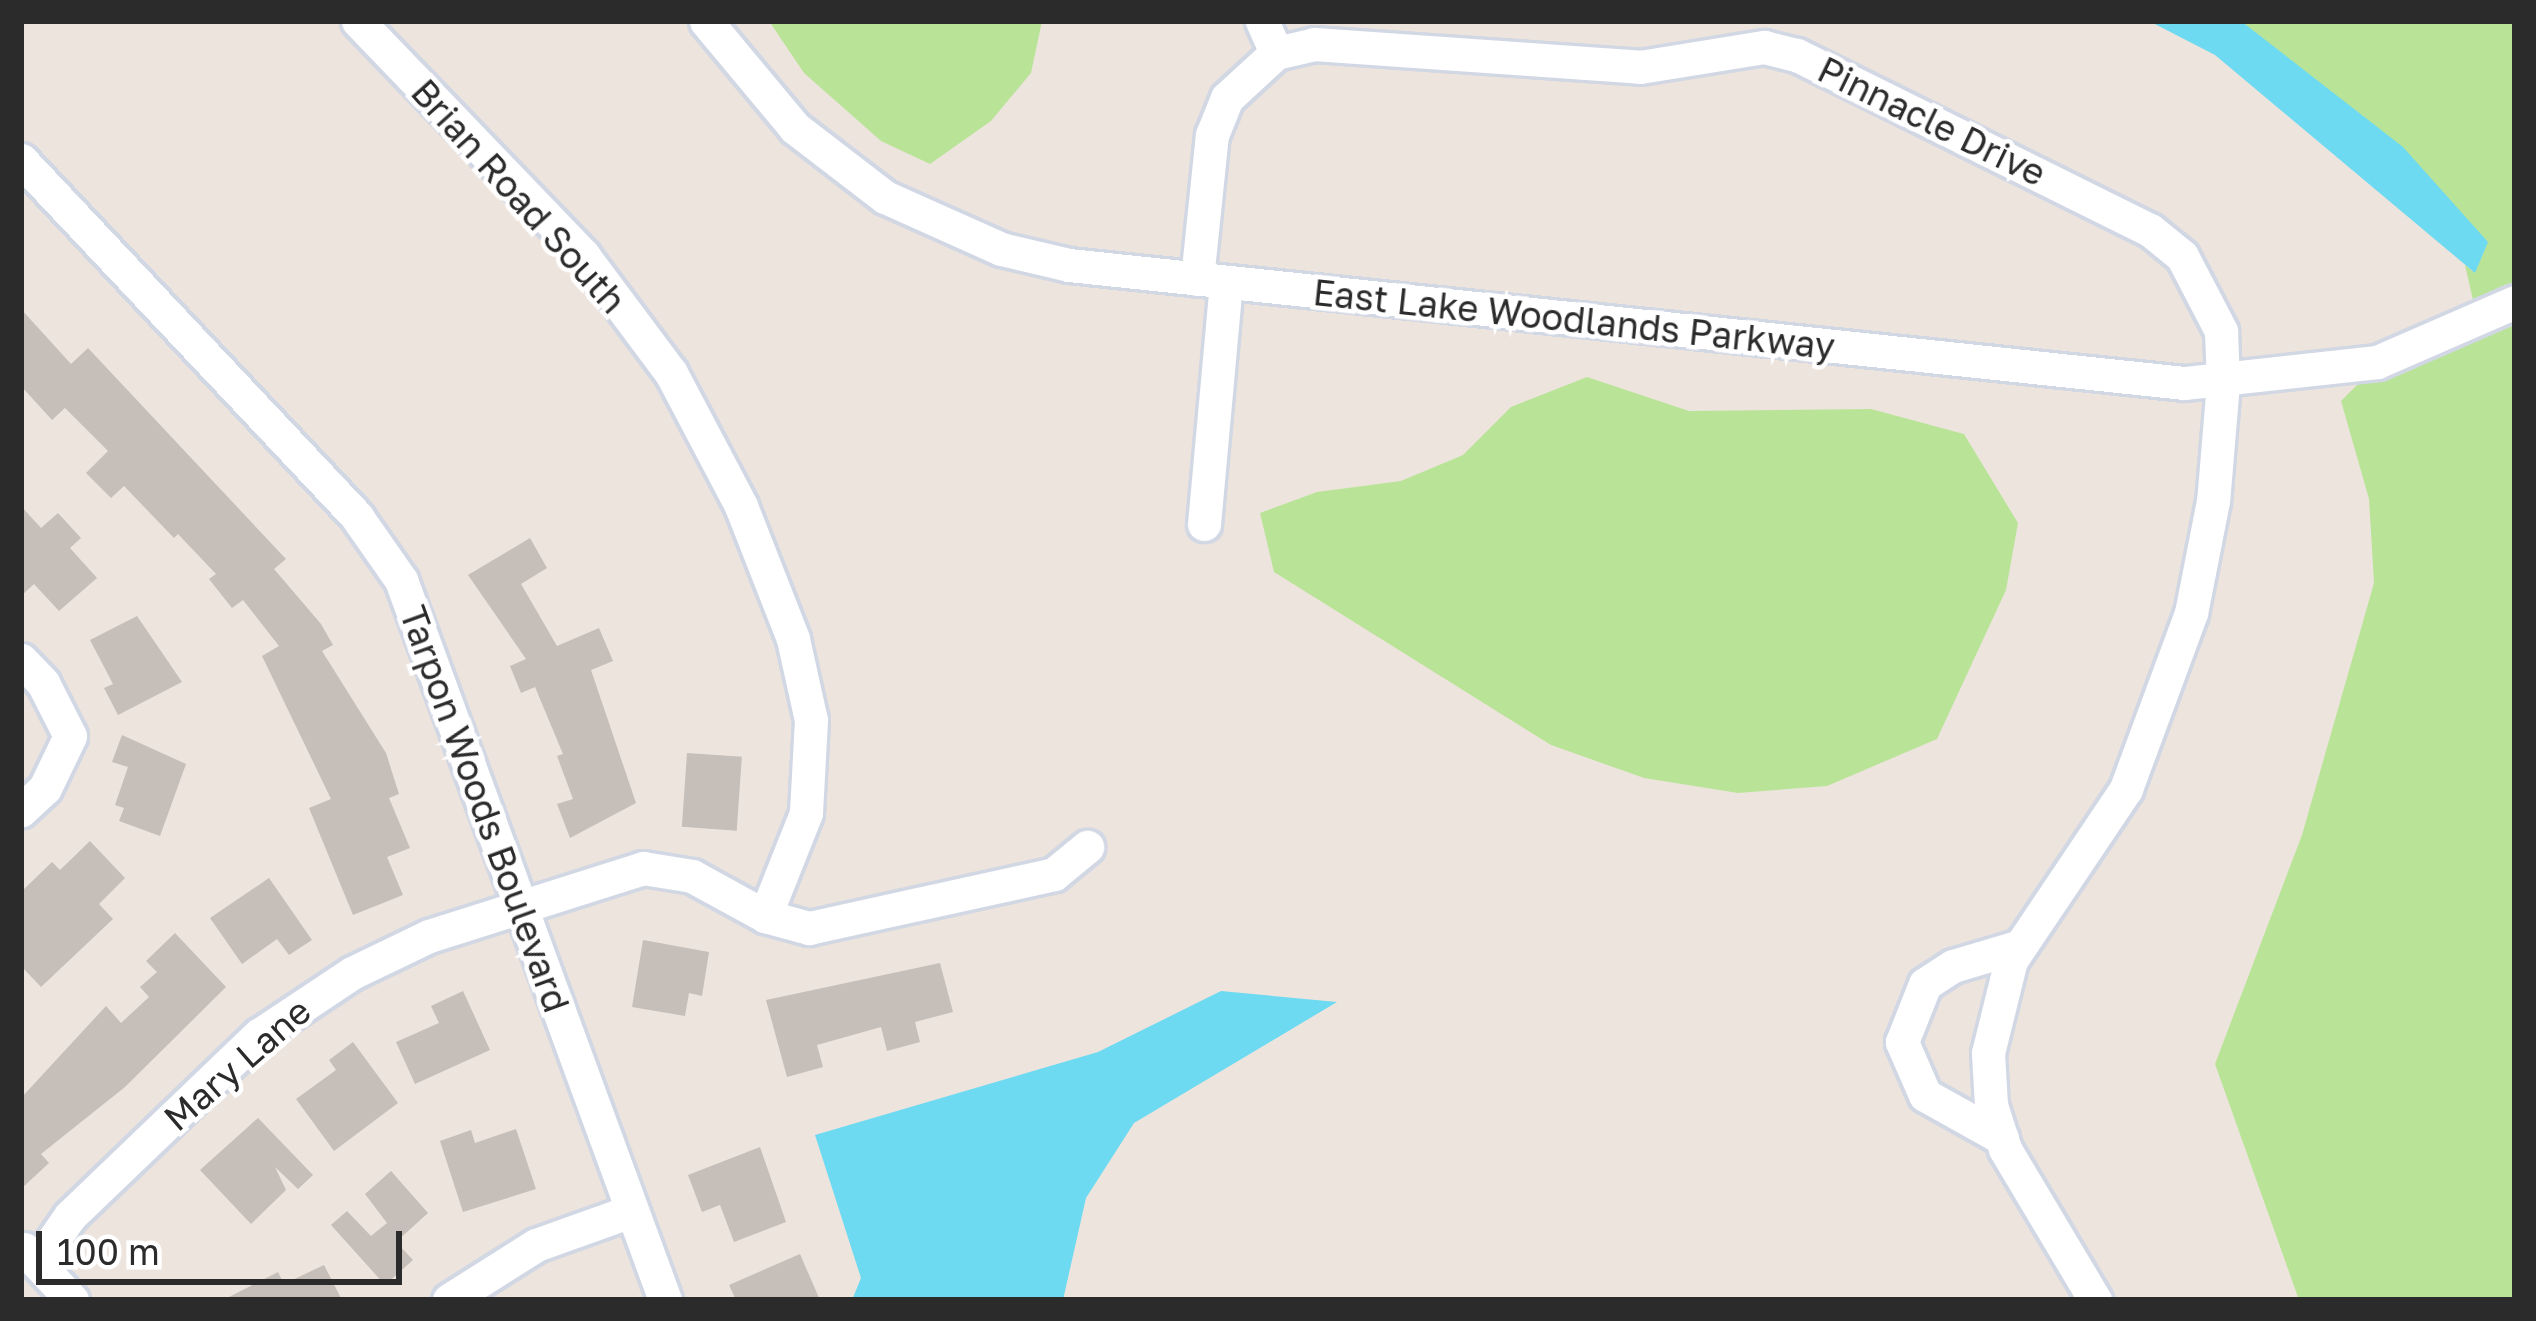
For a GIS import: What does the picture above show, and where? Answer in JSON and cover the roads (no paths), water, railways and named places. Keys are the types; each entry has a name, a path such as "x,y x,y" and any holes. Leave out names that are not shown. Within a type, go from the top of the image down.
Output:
{"street":[{"name":"Brian Road South","path":"358,21 583,255 671,373 741,506 793,639 811,720 806,813 765,916"},
{"name":"East Lake Woodlands Parkway","path":"706,21 795,128 884,197 1034,258 2223,383 2377,362 2515,302"},
{"path":"1204,524 1212,135 1227,98 1276,53 1262,21"},
{"name":"Pinnacle Drive","path":"1276,53 1314,44 1640,67 1763,47 1797,55 2150,230 2182,256 2210,298 2223,383 2213,501 2191,613 2144,754 2110,821 2020,946 1988,1053 2002,1138"},
{"name":"Tarpon Woods Boulevard","path":"21,160 357,518 401,580 523,905 628,1212 665,1300"},
{"path":"21,660 43,683 70,736 45,788 21,810"},
{"name":"Mary Lane","path":"29,1254 260,1035 310,998 429,936 644,868 692,876 765,916 809,928 1054,874 1087,847"},
{"path":"2020,946 1953,966 1925,984 1902,1042 1925,1094 2002,1138 2096,1300"},
{"path":"449,1300 536,1245 628,1212"},
{"path":"29,1254 72,1300"}],"water":[{"path":"2149,21 2241,21 2403,147 2488,242 2475,273 2215,55"},
{"path":"1221,991 1337,1002 1134,1123 1086,1198 1063,1300 852,1300 861,1278 815,1135 1098,1052"}]}
